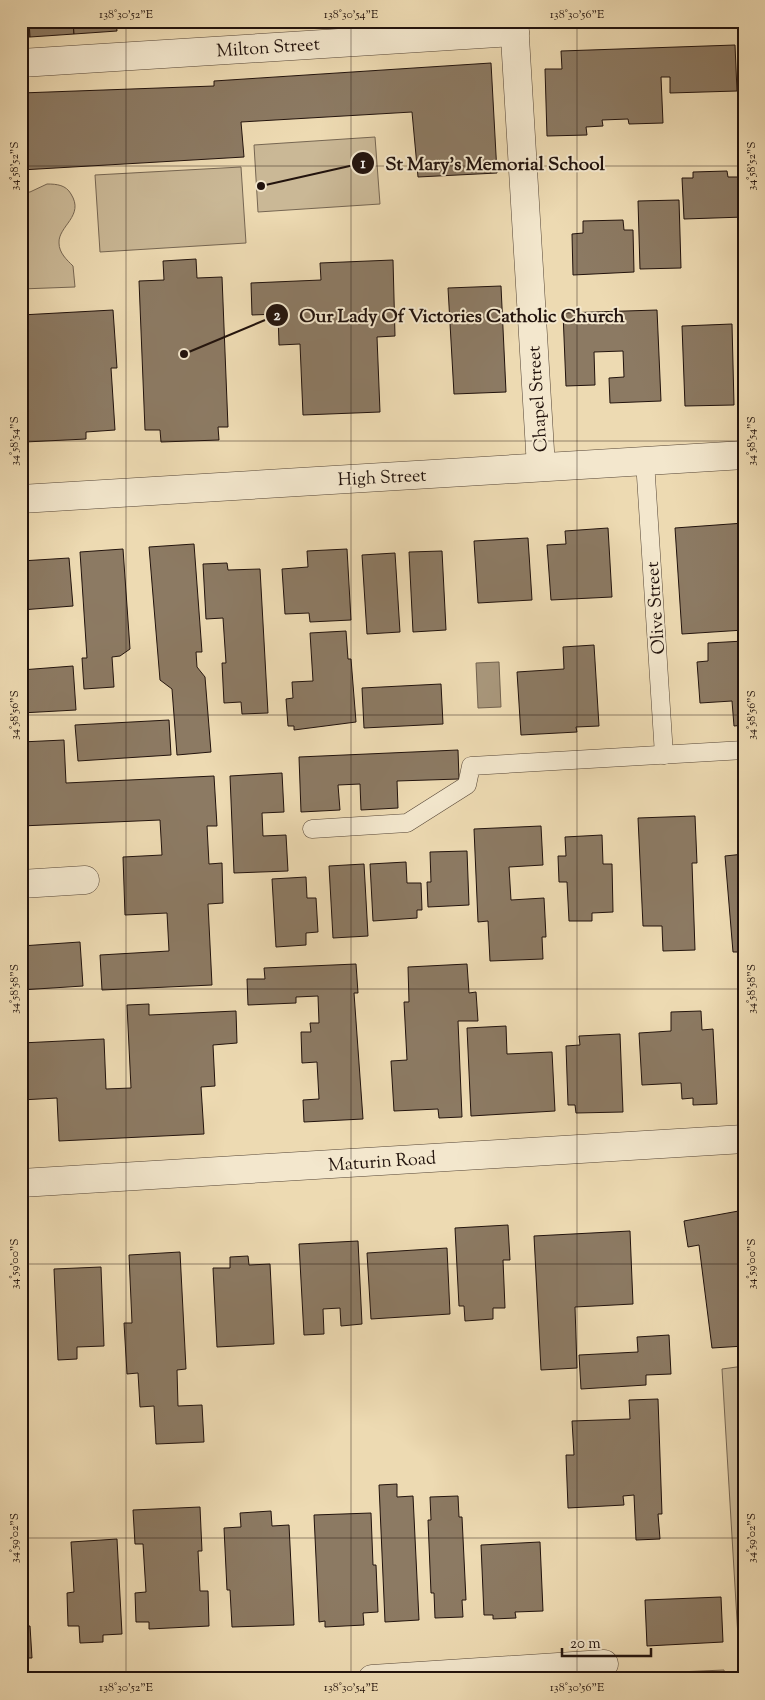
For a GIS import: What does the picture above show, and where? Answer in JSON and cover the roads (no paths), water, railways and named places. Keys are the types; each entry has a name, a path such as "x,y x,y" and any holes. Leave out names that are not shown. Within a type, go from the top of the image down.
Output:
{"street":[{"name":"Milton Street","path":"21,63 514,26"},
{"name":"Chapel Street","path":"514,26 541,467"},
{"name":"High Street","path":"21,499 744,455"},
{"path":"21,884 85,880"},
{"name":"Maturin Road","path":"21,1183 744,1139"},
{"path":"372,1679 604,1664"}],"lane":[{"name":"Olive Street","path":"645,462 664,755"},
{"path":"312,829 407,823 467,785 471,766 744,750"}],"place":[{"name":"St Mary's Memorial School","path":"261,186"},
{"name":"Our Lady Of Victories Catholic Church","path":"184,354"}]}
